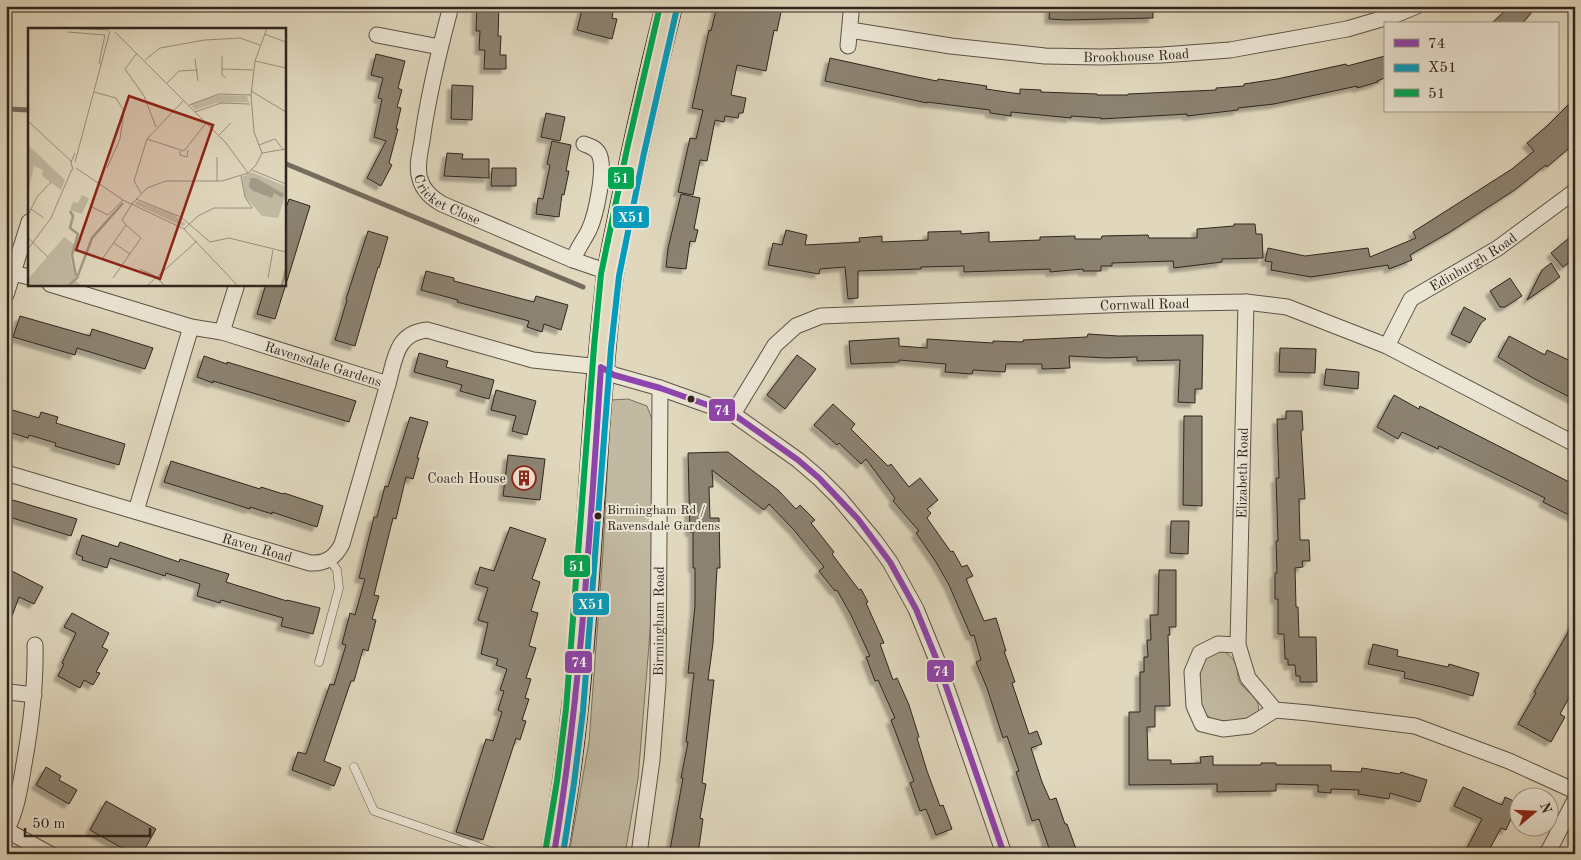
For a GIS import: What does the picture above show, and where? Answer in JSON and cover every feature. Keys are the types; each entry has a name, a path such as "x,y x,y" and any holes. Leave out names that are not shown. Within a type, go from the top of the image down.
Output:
{"highway":[{"path":"554,854 575,712 585,600 601,367 611,273 638,133 669,6"}],"street":[{"name":"Cricket Close","path":"452,6 440,48 425,116 419,159 420,179 428,195 442,204 573,260 611,273"},
{"name":"Brookhouse Road","path":"850,30 951,46 1045,56 1153,55 1230,50 1347,29 1418,6"},
{"path":"847,10 850,30 848,46"},
{"path":"377,35 440,48"},
{"path":"573,260 590,229 603,168 599,154 593,147 584,144"},
{"name":"Edinburgh Road","path":"1387,346 1411,299 1498,248 1575,191"},
{"path":"6,294 28,225"},
{"path":"13,273 28,277"},
{"name":"Ravensdale Gardens","path":"53,285 191,327 222,332 388,384 398,348 402,342 413,333 427,330 533,360 601,367 614,375 660,388 733,414 798,460 819,478 858,519 890,562 916,609 938,663 1004,854"},
{"path":"222,332 237,285"},
{"name":"Cornwall Road","path":"733,414 775,345 796,326 821,316 1112,304 1246,302 1287,307 1387,346 1575,444"},
{"name":"Elizabeth Road","path":"1246,302 1238,645 1248,678 1275,710"},
{"path":"136,511 191,327"},
{"path":"329,559 339,550 342,544 388,384"},
{"name":"Birmingham Road","path":"638,854 652,760 658,683 660,388"},
{"name":"Raven Road","path":"6,473 310,563 316,564 329,559"},
{"path":"1238,645 1218,644 1200,653 1192,672 1194,706 1202,724 1223,729 1249,726 1275,710 1416,726 1509,761 1575,791"},
{"path":"35,645 36,671 28,738 14,813 6,831 50,854"},
{"path":"9,692 34,695"},
{"path":"1547,854 1575,800"}],"lane":[{"path":"319,662 339,588 337,570 329,559"},
{"path":"354,768 374,811 499,854"}],"shaded area":[{"path":"628,399 647,406 653,422 653,596 638,779 625,854 569,854 589,742 603,551 611,400"},
{"path":"1218,648 1233,659 1240,682 1254,696 1258,703 1258,714 1246,723 1218,720 1207,715 1203,710 1200,690 1202,662 1203,658"}],"building":[{"path":"477,6 499,6 498,36 501,36 500,55 506,55 506,69 484,69 485,50 479,50 480,31 476,31"},
{"path":"583,6 614,6 612,18 617,19 612,39 577,30"},
{"path":"717,6 754,6 781,12 777,31 774,30 766,71 737,65 731,95 746,98 743,113 739,113 738,118 725,116 724,122 715,120 707,161 700,160 693,195 678,192 690,138 696,139 703,110 692,108 709,30 711,31"},
{"path":"1050,6 1153,6 1153,18 1049,19"},
{"path":"1510,6 1537,6 1524,22 1493,22"},
{"path":"376,54 405,61 398,88 402,90 397,107 401,108 396,129 398,129 389,163 392,165 381,186 367,178 386,141 374,137 382,99 378,98 383,78 371,75"},
{"path":"1384,56 1384,78 1357,88 1357,86 1274,104 1238,108 1238,110 1187,116 1187,114 1101,119 1011,112 1011,116 990,113 990,110 927,103 825,81 830,58 937,81 938,79 987,86 986,89 1020,94 1020,89 1097,95 1216,90 1216,88 1244,86 1244,84 1346,64 1347,66"},
{"path":"452,85 473,86 472,120 451,119"},
{"path":"1575,98 1575,143 1547,167 1546,165 1516,189 1450,232 1410,255 1412,260 1389,269 1388,265 1311,277 1271,270 1272,262 1265,261 1268,248 1305,256 1368,248 1370,257 1416,238 1413,232 1512,169 1534,151 1527,143"},
{"path":"546,113 565,117 560,141 541,137"},
{"path":"552,141 571,145 566,171 569,171 564,195 562,194 559,217 536,214 538,198 543,199 550,165 547,164"},
{"path":"447,153 463,154 462,159 489,159 489,178 444,176"},
{"path":"492,168 516,168 516,186 491,186"},
{"path":"681,194 700,198 694,229 698,230 695,242 690,241 686,269 666,267 668,248"},
{"path":"289,199 310,206 287,281 285,280 285,211"},
{"path":"1234,224 1255,224 1256,234 1262,234 1263,258 1222,259 1222,262 1174,268 1173,261 1112,263 1112,266 1101,266 1101,271 1083,271 1083,269 1050,272 1050,269 964,272 964,266 858,271 858,298 848,299 845,267 820,269 819,274 768,265 773,243 782,245 786,230 807,235 805,245 860,242 859,238 882,236 882,242 928,240 928,232 961,231 961,234 989,232 989,242 1040,240 1040,237 1075,236 1075,239 1101,239 1102,236 1148,235 1149,238 1197,238 1197,229 1234,226"},
{"path":"368,231 388,237 355,346 335,340"},
{"path":"1575,233 1575,258 1563,267 1551,253"},
{"path":"1551,263 1560,277 1527,300 1542,270"},
{"path":"426,271 454,278 454,281 534,302 536,296 568,305 561,330 544,324 542,332 527,327 529,321 457,302 458,300 421,290"},
{"path":"1510,278 1522,296 1505,307 1500,307 1490,291"},
{"path":"286,284 275,319 257,314 266,285"},
{"path":"1464,307 1486,319 1481,323 1470,343 1451,334"},
{"path":"20,316 90,336 92,329 153,348 145,369 77,348 75,355 13,337"},
{"path":"1088,334 1118,336 1203,335 1202,389 1195,389 1195,403 1178,402 1180,360 1137,361 1137,357 1069,356 1070,368 1042,369 1042,364 1006,364 1005,372 973,370 972,374 945,372 946,364 899,360 899,362 851,364 849,341 899,338 899,346 927,348 927,339 993,343 993,341 1023,342 1023,340 1087,337"},
{"path":"1509,336 1545,355 1547,350 1575,363 1575,400 1498,357"},
{"path":"1280,348 1316,349 1315,373 1279,372"},
{"path":"419,353 448,361 446,367 494,380 489,399 460,391 462,385 414,372"},
{"path":"797,355 816,369 785,409 767,395"},
{"path":"204,356 356,401 349,422 197,377"},
{"path":"1326,369 1359,372 1358,389 1324,385"},
{"path":"496,390 536,401 527,435 512,431 516,416 491,410"},
{"path":"1394,395 1419,409 1420,406 1575,485 1575,518 1543,502 1545,498 1439,446 1438,449 1402,432 1398,439 1377,427"},
{"path":"833,404 855,424 851,429 888,466 891,464 909,487 920,478 938,500 927,509 931,513 927,518 951,552 953,551 962,567 967,565 973,576 966,579 984,621 996,618 1006,651 1004,651 1015,682 1012,683 1029,734 1037,731 1042,744 1031,748 1042,782 1050,800 1056,798 1076,849 1064,854 1051,854 1039,819 1032,821 1016,772 1019,771 1007,736 1003,738 987,688 976,662 981,660 974,635 971,636 949,585 916,533 919,531 893,501 895,498 866,459 861,464 839,443 837,445 814,425"},
{"path":"6,408 39,418 41,412 58,417 56,423 125,444 119,465 55,446 56,443 29,435 28,438 6,431"},
{"path":"1286,411 1302,411 1303,430 1301,431 1305,499 1299,499 1300,540 1309,540 1310,561 1302,561 1303,567 1295,568 1296,607 1298,607 1299,637 1316,637 1317,682 1300,682 1300,676 1296,676 1295,665 1288,665 1288,659 1285,659 1284,634 1278,634 1278,599 1275,599 1275,573 1277,573 1276,541 1278,541 1276,478 1279,478 1277,419 1286,419"},
{"path":"1184,416 1202,416 1202,506 1183,505"},
{"path":"410,417 428,422 413,479 406,477 396,519 393,518 374,595 379,596 372,619 376,620 368,651 363,649 354,681 351,681 324,761 341,768 334,786 292,770 298,752 306,754 330,684 334,685 346,645 342,644 350,613 355,615 365,579 359,578 374,517 377,517 385,486 388,487"},
{"path":"728,452 778,490 796,509 800,505 815,520 811,523 834,552 832,554 859,590 861,589 884,643 880,644 893,680 897,678 909,705 927,771 940,806 943,805 952,829 936,835 926,809 920,811 910,783 914,781 891,720 895,718 878,680 875,681 866,657 870,656 851,615 837,590 835,591 819,571 824,567 794,530 769,504 764,510 712,470 713,487 709,487 710,518 719,518 720,568 717,568 713,643 708,680 714,680 702,783 706,784 700,818 703,819 698,854 670,850 688,742 686,742 694,673 688,673 695,606 695,568 693,568 693,532 690,532 688,453"},
{"name":"Coach House","path":"508,455 545,459 540,500 503,496"},
{"path":"171,461 260,489 261,487 284,493 323,506 317,527 272,512 272,514 250,507 250,509 164,482"},
{"path":"6,498 77,519 71,536 6,516"},
{"path":"1171,521 1189,521 1188,554 1170,553"},
{"path":"510,527 546,539 532,579 540,582 531,611 538,613 529,646 536,648 526,678 531,679 525,698 529,699 522,720 526,721 520,740 516,738 483,840 456,832 486,739 493,741 502,712 498,710 504,691 500,690 507,669 496,665 498,659 481,654 488,623 478,620 488,588 475,584 480,567 494,571"},
{"path":"82,535 118,547 120,542 179,562 180,559 229,574 226,582 287,601 320,608 313,634 281,626 283,618 221,600 220,603 197,596 200,584 166,573 165,576 110,558 107,568 82,560 83,557 76,554"},
{"path":"6,568 43,587 34,604 19,597 8,627 6,627"},
{"path":"1159,570 1176,570 1176,627 1169,627 1170,635 1168,635 1170,706 1155,706 1155,727 1147,727 1148,760 1171,760 1171,764 1201,763 1200,757 1213,756 1213,765 1261,765 1261,763 1276,763 1276,765 1331,765 1331,771 1361,772 1362,768 1400,774 1401,772 1427,780 1420,802 1390,793 1389,799 1358,794 1359,790 1331,789 1331,793 1318,792 1318,785 1276,784 1276,791 1217,792 1217,784 1129,785 1129,712 1140,712 1140,672 1144,672 1144,657 1148,657 1147,640 1151,640 1150,615 1158,615"},
{"path":"72,613 109,633 102,647 108,650 96,672 100,673 93,685 84,680 80,688 58,676 76,633 64,627"},
{"path":"1575,620 1575,687 1560,714 1565,717 1551,742 1518,724"},
{"path":"1373,644 1398,650 1397,656 1448,667 1449,664 1479,673 1473,696 1404,678 1405,672 1368,664"},
{"path":"46,767 61,776 59,780 77,790 69,804 36,785"},
{"path":"1463,787 1502,805 1505,797 1508,798 1508,826 1506,830 1501,828 1487,854 1477,854 1467,848 1482,819 1454,806"},
{"path":"106,801 156,829 142,854 133,854 90,830"}],"waterway":[{"path":"6,109 28,110"},
{"path":"285,163 583,287"}],"transit line":[{"name":"51","path":"545,853 566,709 601,274 660,6"},
{"name":"X51","path":"563,854 583,711 611,348 619,276 644,153 677,8"},
{"name":"74","path":"554,854 571,732 584,611 601,367 614,375 660,388 733,414 798,460 819,478 858,519 890,562 916,609 938,663 1004,854"}],"place":[{"name":"Coach House","path":"524,478"},
{"name":"Birmingham Rd / Ravensdale Gardens","path":"598,516"}]}
